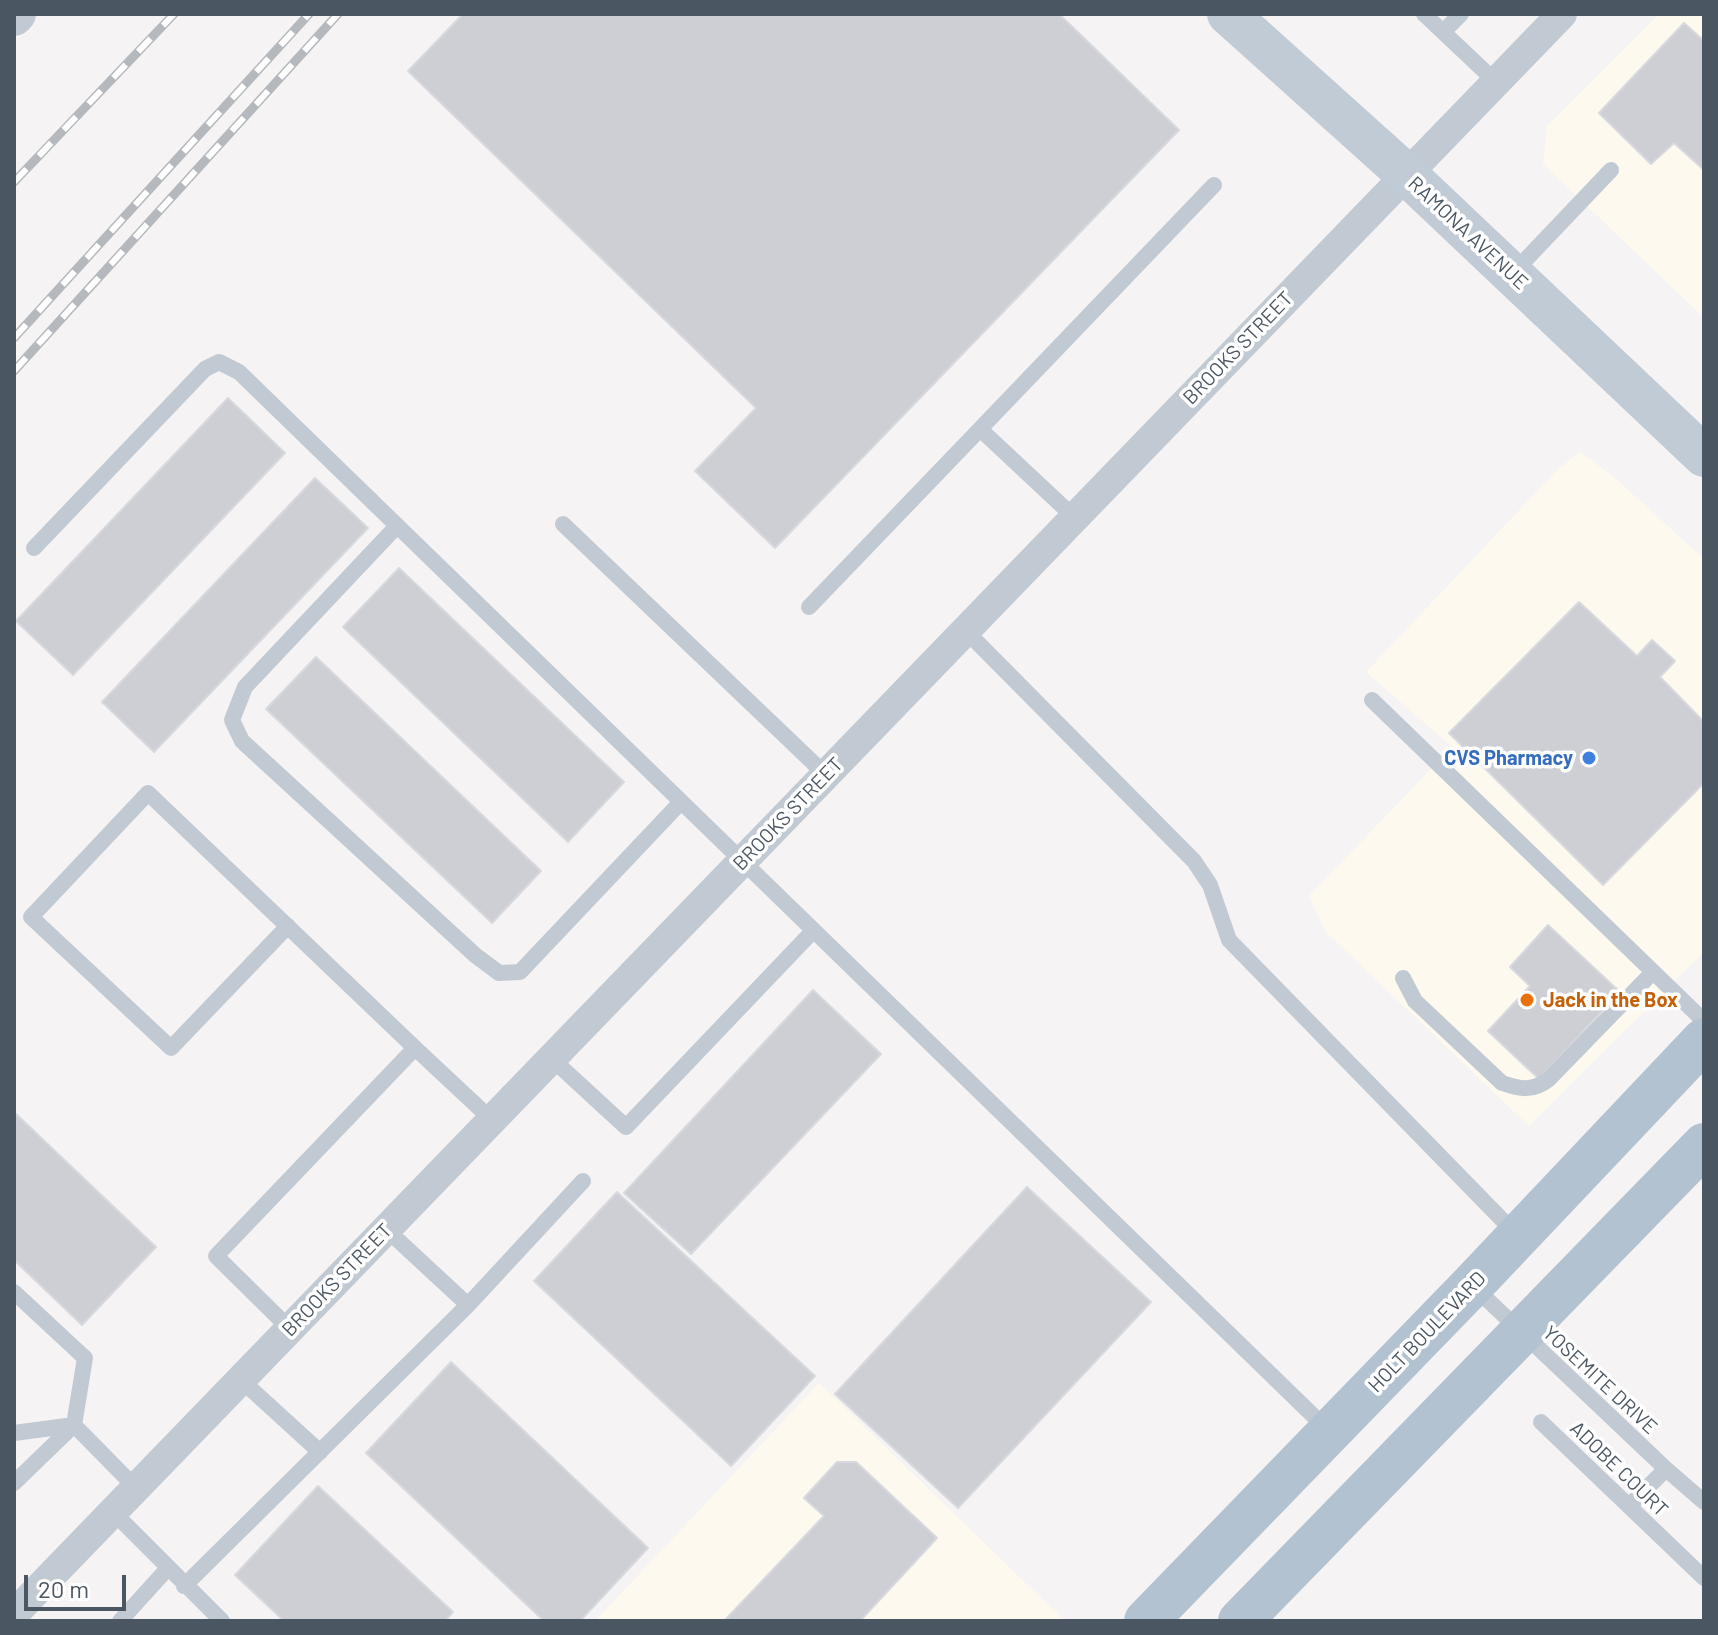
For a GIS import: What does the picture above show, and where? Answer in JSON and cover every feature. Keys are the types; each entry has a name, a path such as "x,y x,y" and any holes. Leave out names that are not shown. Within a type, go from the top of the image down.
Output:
{"main road":[{"name":"RAMONA AVENUE","path":"1228,14 1406,174 1704,456"},
{"name":"HOLT BOULEVARD","path":"1146,1621 1704,1040"},
{"path":"1240,1621 1704,1145"}],"street":[{"name":"BROOKS STREET","path":"14,1614 1562,14"}],"lane":[{"path":"1424,14 1496,82"},
{"path":"1443,32 1461,14"},
{"path":"1512,274 1611,170"},
{"path":"809,607 1214,185"},
{"path":"34,548 205,369 219,362 239,372 1330,1432"},
{"path":"980,429 1074,517"},
{"path":"563,524 826,775"},
{"path":"397,526 245,687 232,720 242,741 475,955 499,973 520,972 680,803"},
{"path":"965,630 1194,861 1210,885 1229,940 1518,1236"},
{"path":"1372,700 1704,1021"},
{"path":"288,926 171,1048 31,917 148,793 288,926 415,1048 492,1120"},
{"path":"551,1058 626,1127 813,931"},
{"path":"1403,978 1415,1001 1502,1083 1520,1089 1539,1087 1549,1079 1653,972"},
{"path":"290,1329 216,1256 415,1048"},
{"path":"184,1586 468,1305 583,1181"},
{"path":"386,1229 468,1305"},
{"name":"YOSEMITE DRIVE","path":"1472,1285 1704,1502"},
{"path":"14,1292 85,1358 74,1425 14,1483"},
{"path":"241,1380 320,1452"},
{"name":"ADOBE COURT","path":"1541,1422 1704,1578"},
{"path":"14,1433 74,1425"},
{"path":"74,1425 136,1488"},
{"path":"1629,1506 1666,1469"},
{"path":"113,1512 222,1621"},
{"path":"120,1621 168,1568"}],"shaded area":[{"path":"1659,14 1704,14 1704,318 1543,164 1547,126"},
{"path":"1580,452 1613,476 1704,559 1704,952 1529,1126 1326,932 1309,896 1452,747 1366,672 1559,468"},
{"path":"819,1383 1065,1621 595,1621"}],"building":[{"path":"463,14 1059,14 1179,130 775,548 695,471 756,408 408,71"},
{"path":"1684,23 1704,41 1704,170 1674,143 1651,164 1599,113"},
{"path":"228,398 285,453 73,675 16,621"},
{"path":"315,478 368,528 154,752 102,702"},
{"path":"399,568 624,782 568,842 343,627"},
{"name":"CVS Pharmacy","path":"1579,602 1637,656 1652,640 1675,661 1660,677 1704,722 1704,783 1603,885 1449,733"},
{"path":"316,657 541,871 492,923 266,709"},
{"path":"1548,925 1620,992 1539,1079 1488,1031 1530,986 1510,967"},
{"path":"813,990 881,1054 691,1254 624,1193"},
{"path":"14,1112 156,1247 82,1325 14,1260"},
{"path":"1027,1187 1151,1302 958,1508 835,1394"},
{"path":"617,1192 815,1376 731,1466 534,1281"},
{"path":"451,1362 648,1548 580,1621 544,1621 366,1453"},
{"path":"837,1462 856,1462 937,1538 860,1621 724,1621 824,1516 804,1498"},
{"path":"318,1486 453,1612 445,1621 284,1621 235,1575"}],"railway":[{"path":"14,182 174,14"},
{"path":"14,338 309,14"},
{"path":"14,371 338,14"}],"place":[{"name":"CVS Pharmacy","path":"1589,758"},
{"name":"Jack in the Box","path":"1527,1000"}]}
